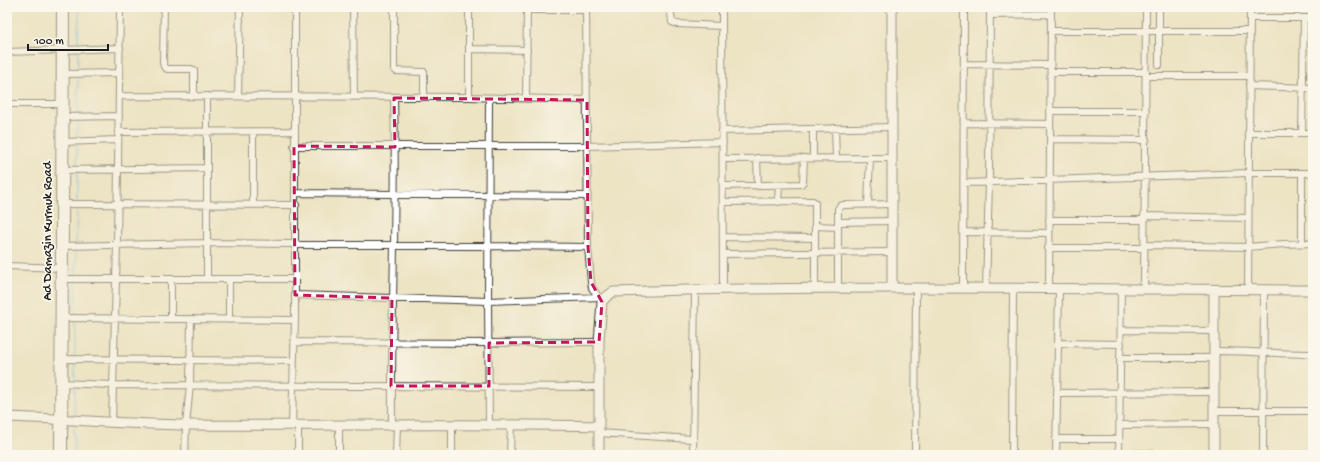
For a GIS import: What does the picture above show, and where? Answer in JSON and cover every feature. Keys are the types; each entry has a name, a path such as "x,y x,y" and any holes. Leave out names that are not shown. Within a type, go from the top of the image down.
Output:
{"highway":[{"name":"Ad Damazin Kurmuk Road","path":"61,455 60,383 63,7"}],"street":[{"path":"112,422 118,204 120,7"},
{"path":"164,7 164,66 167,69 194,70 194,96"},
{"path":"238,96 240,7"},
{"path":"295,7 294,146 296,243 294,385 295,425 298,455"},
{"path":"353,7 354,97"},
{"path":"394,7 394,69 396,71 424,72 424,97"},
{"path":"469,7 469,97"},
{"path":"670,7 672,22 677,24 722,26"},
{"path":"722,7 723,290"},
{"path":"892,7 892,288"},
{"path":"963,289 964,7"},
{"path":"986,289 989,182 990,7"},
{"path":"1048,289 1051,7"},
{"path":"1144,290 1146,7"},
{"path":"1159,7 1159,65"},
{"path":"1248,290 1250,7"},
{"path":"526,98 527,8 586,8 588,247 590,282 600,300 598,455"},
{"path":"990,15 1051,14"},
{"path":"1250,18 1313,18"},
{"path":"1302,133 1304,18"},
{"path":"1051,31 1250,30"},
{"path":"7,52 120,48"},
{"path":"469,49 527,50"},
{"path":"964,64 1050,65"},
{"path":"1050,72 1250,76"},
{"path":"63,74 120,73"},
{"path":"1249,86 1313,88"},
{"path":"119,96 295,96 394,98 469,97 587,100"},
{"path":"207,96 207,279"},
{"path":"394,98 395,194 391,386 396,455"},
{"path":"489,98 489,424"},
{"path":"7,104 62,104"},
{"path":"1050,111 1146,111"},
{"path":"62,117 119,116"},
{"path":"964,123 1050,124"},
{"path":"722,131 892,126"},
{"path":"835,128 836,158"},
{"path":"813,129 813,158"},
{"path":"118,132 294,131"},
{"path":"253,132 253,205"},
{"path":"1248,133 1313,133"},
{"path":"1050,139 1146,140"},
{"path":"62,142 118,140"},
{"path":"294,146 587,146 723,142"},
{"path":"723,158 892,158"},
{"path":"757,158 758,186"},
{"path":"723,186 802,184 804,158"},
{"path":"868,204 870,158"},
{"path":"62,170 207,168"},
{"path":"964,182 1249,173 1313,173"},
{"path":"1302,173 1302,244"},
{"path":"778,202 779,185"},
{"path":"296,193 588,196"},
{"path":"723,202 813,201 815,203 815,289"},
{"path":"61,204 296,205"},
{"path":"838,289 838,209 840,206 844,205 892,204"},
{"path":"1049,220 1248,218"},
{"path":"815,226 892,221"},
{"path":"963,232 1049,233"},
{"path":"723,237 815,238"},
{"path":"62,246 296,243 588,247"},
{"path":"1048,248 1248,247 1313,243"},
{"path":"723,254 838,254 892,252"},
{"path":"7,266 116,279 295,279"},
{"path":"171,279 171,319"},
{"path":"229,279 229,320"},
{"path":"295,295 488,301 600,300 613,292 695,290 892,288 1313,290"},
{"path":"915,455 916,288"},
{"path":"1012,455 1013,289"},
{"path":"1056,455 1059,289"},
{"path":"692,455 695,290"},
{"path":"1121,290 1119,454 1192,455"},
{"path":"1214,290 1214,455"},
{"path":"1263,455 1264,290"},
{"path":"61,318 295,320"},
{"path":"185,455 190,385 191,319"},
{"path":"1121,330 1214,330"},
{"path":"295,342 600,342"},
{"path":"1059,344 1121,344"},
{"path":"1120,358 1214,355 1247,351 1264,354 1313,354"},
{"path":"61,359 294,361"},
{"path":"60,383 113,385 600,387"},
{"path":"1057,393 1214,392"},
{"path":"1214,412 1313,411"},
{"path":"7,417 186,425 339,426 511,424 599,429 692,439"},
{"path":"452,424 452,455"},
{"path":"510,455 511,424"},
{"path":"1120,425 1214,424"},
{"path":"339,426 339,455"},
{"path":"1056,439 1119,439"}],"highlighted area":[{"path":"394,98 587,100 588,247 591,282 602,302 599,342 489,343 489,386 391,386 392,298 295,295 294,146 395,147"}],"waterway":[{"path":"78,47 79,7"},
{"path":"78,51 78,71"},
{"path":"78,75 78,115"},
{"path":"77,139 78,119"},
{"path":"77,143 77,167"},
{"path":"77,171 77,203"},
{"path":"76,243 77,207"},
{"path":"76,247 76,277"},
{"path":"75,317 76,281"},
{"path":"75,321 75,357"},
{"path":"75,361 75,381"},
{"path":"74,417 75,385"},
{"path":"74,428 74,455"}]}
